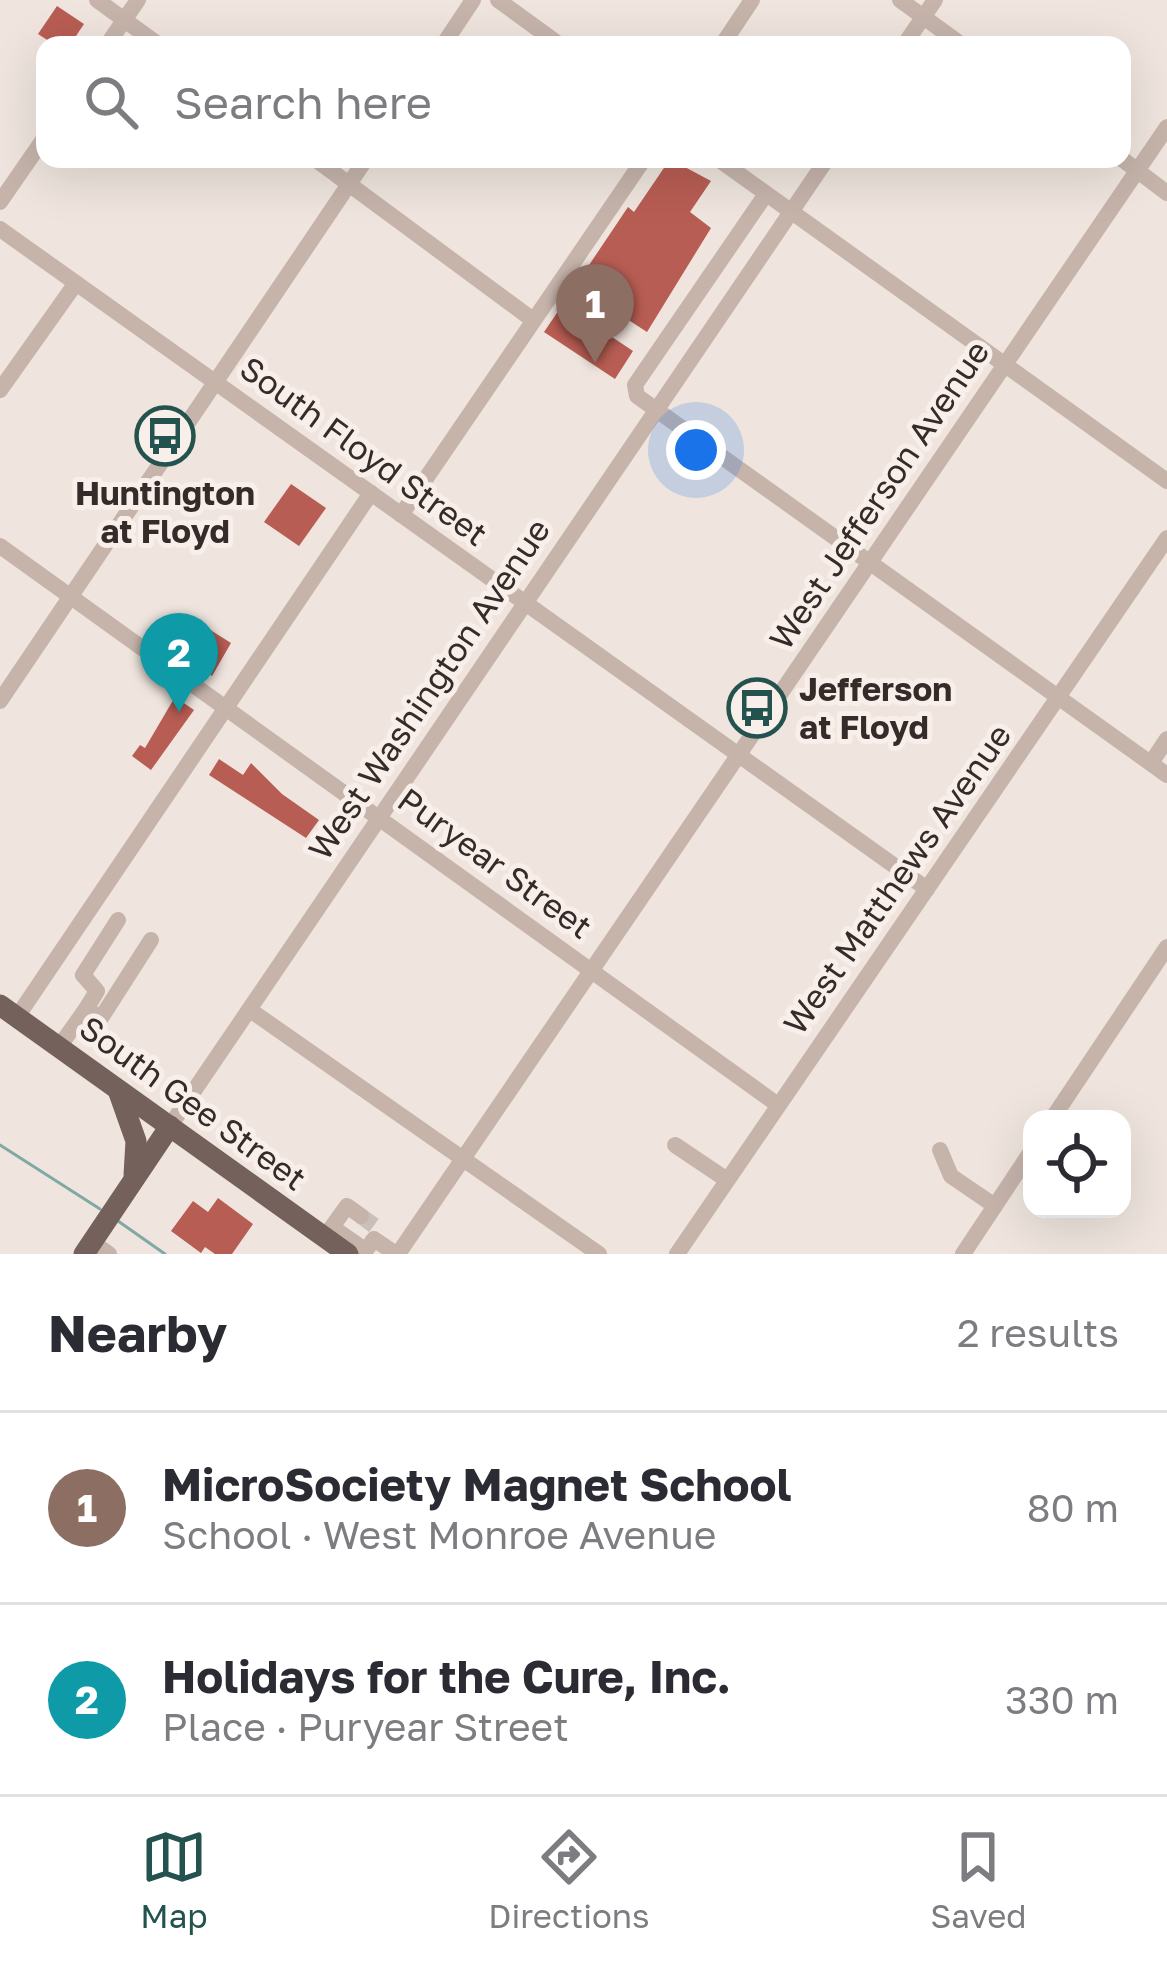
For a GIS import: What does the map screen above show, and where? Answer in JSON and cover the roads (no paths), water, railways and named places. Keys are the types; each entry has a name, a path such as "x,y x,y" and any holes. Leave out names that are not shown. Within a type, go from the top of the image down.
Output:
{"main road":[{"name":"South Gee Street","path":"8,1011 170,1126 355,1235"},
{"path":"118,1089 136,1141 128,1187"},
{"name":"West Washington Avenue","path":"95,1246 170,1126"}],"street":[{"path":"97,0 146,36"},
{"path":"113,36 138,0"},
{"path":"449,36 473,0"},
{"path":"498,0 548,36"},
{"path":"728,36 752,0"},
{"path":"899,0 949,36"},
{"path":"910,36 934,0"},
{"name":"West Jefferson Avenue","path":"397,1254 1167,128"},
{"path":"0,202 36,149"},
{"path":"1131,166 1167,193"},
{"path":"327,168 533,320"},
{"path":"0,701 360,168"},
{"path":"401,515 638,168"},
{"path":"730,168 1167,481"},
{"name":"West Washington Avenue","path":"170,1126 821,168"},
{"path":"766,194 635,385 637,396 1167,775"},
{"name":"South Floyd Street","path":"0,229 927,889"},
{"path":"0,391 76,283"},
{"path":"8,1011 371,493"},
{"name":"West Matthews Avenue","path":"677,1254 1167,538"},
{"name":"Puryear Street","path":"0,546 778,1105"},
{"path":"1151,763 1167,740"},
{"path":"59,1047 97,991 82,975 118,920"},
{"path":"86,1009 101,1018 151,940"},
{"path":"1058,1110 1167,947"},
{"path":"250,1010 598,1254"},
{"path":"675,1145 727,1180"},
{"path":"940,1150 951,1176 995,1206"},
{"path":"963,1254 1023,1164"},
{"path":"355,1235 397,1254"}],"waterway":[{"path":"0,1145 100,1209"},
{"path":"118,1221 165,1254"}],"tunnel":[{"path":"361,1216 376,1227"}],"place":[{"name":"MicroSociety Magnet School","path":"595,363"},
{"name":"Huntington at Floyd","path":"165,436"},
{"name":"Jefferson at Floyd","path":"757,708"},
{"name":"Holidays for the Cure, Inc.","path":"179,712"}]}
